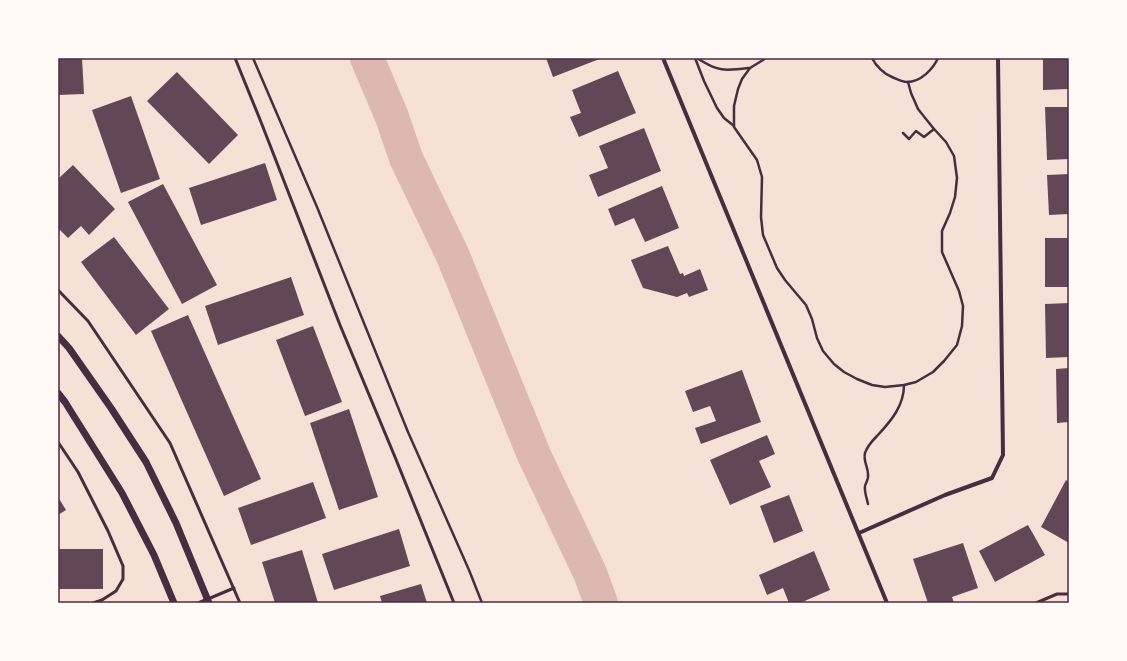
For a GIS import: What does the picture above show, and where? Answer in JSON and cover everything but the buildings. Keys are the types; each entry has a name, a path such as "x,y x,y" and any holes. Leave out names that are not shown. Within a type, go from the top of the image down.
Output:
{"street":[{"path":"663,58 888,603"},
{"path":"859,533 945,495 992,478 1003,455 998,58"},
{"path":"58,336 69,348 111,408 146,462 176,523 208,601 199,603"},
{"path":"58,393 122,493 154,555 174,603"}],"lane":[{"path":"235,58 340,325 396,457 454,603"},
{"path":"58,290 88,321 170,443 240,603"},
{"path":"58,442 78,472 108,531 123,566 123,579 116,591 102,600 93,603"},
{"path":"208,601 234,588"},
{"path":"1036,603 1057,594 1069,594"}],"path":[{"path":"253,58 317,206 405,425 482,603"},
{"path":"696,58 719,70 750,68"},
{"path":"696,58 704,81 717,108 724,118 734,127 757,160 762,177 761,217 764,235 777,268 806,305 823,351 834,364 844,372 872,385 885,387 904,386 916,382 932,372 944,361 957,345 962,326 963,306 959,291 942,252 942,231 955,197 957,178 954,156 946,142 918,108 910,93 908,82"},
{"path":"734,127 734,106 742,79 750,68 765,58"},
{"path":"872,58 881,70 889,76 908,82 918,79 928,73 938,58"},
{"path":"903,133 909,138 916,131 924,138 934,129"},
{"path":"868,504 865,486 868,479 868,473 865,464 865,453 872,441 886,426 901,405 904,394 904,386"}],"waterway":[{"path":"367,58 392,117 406,158 453,256 534,455 590,573 601,603"}]}
